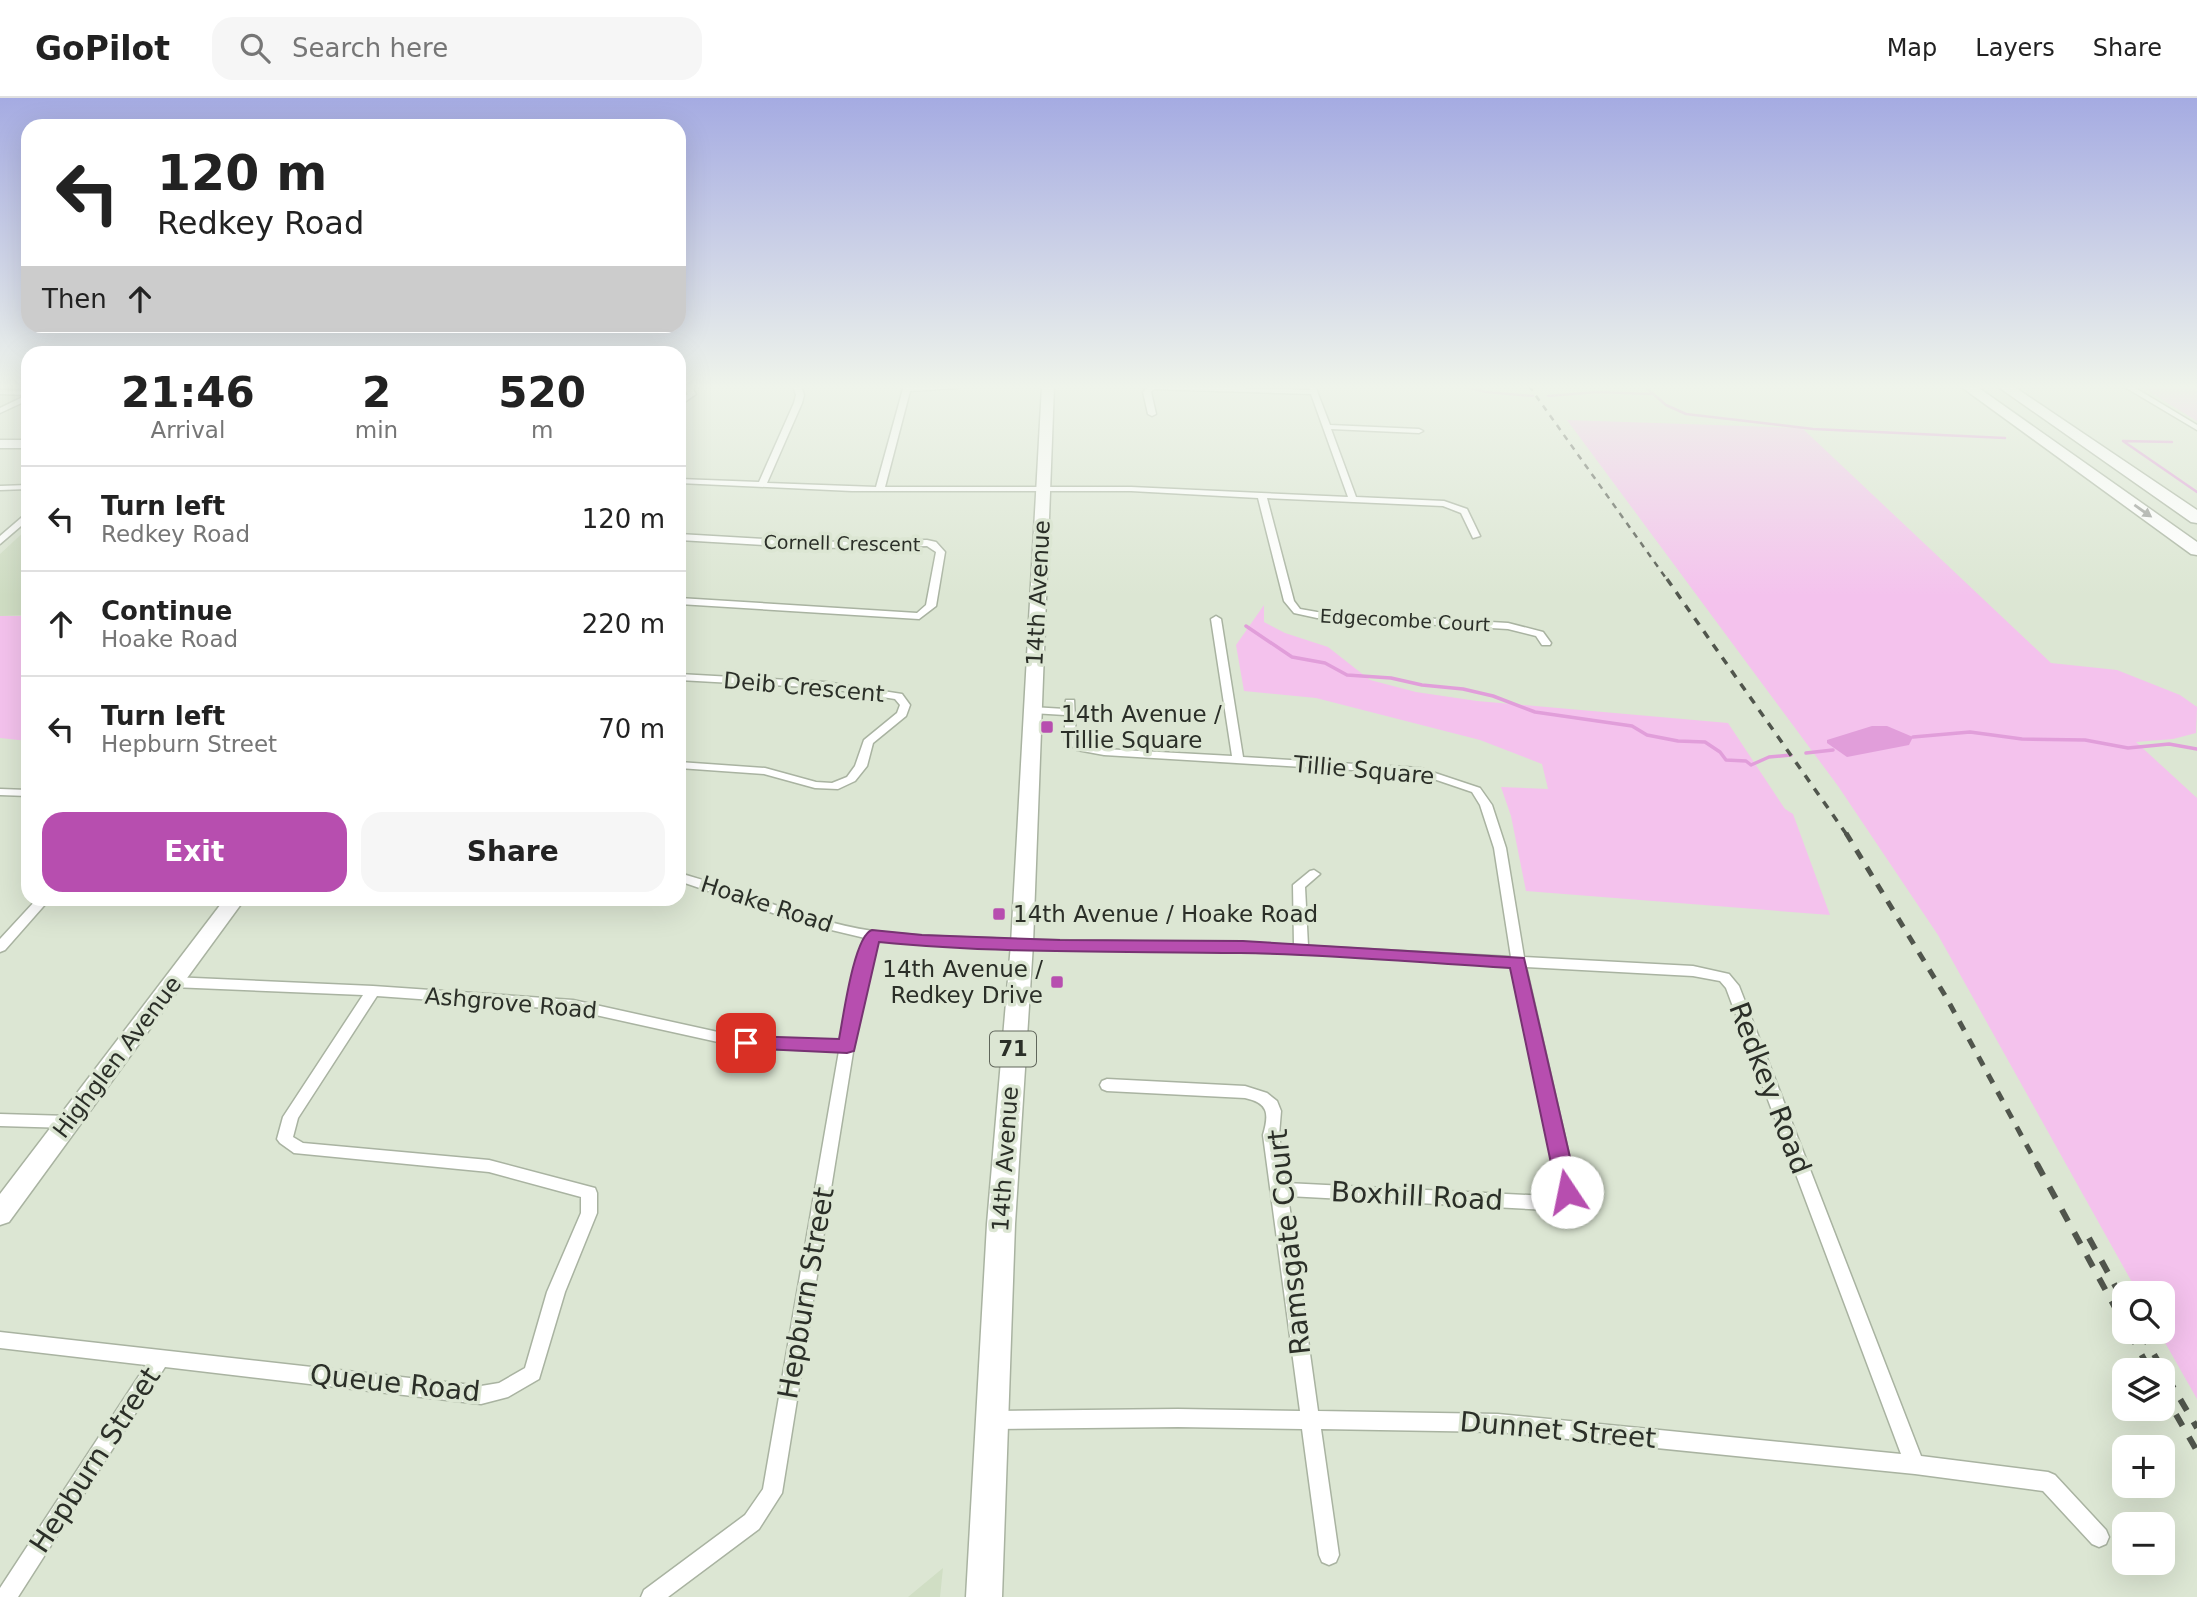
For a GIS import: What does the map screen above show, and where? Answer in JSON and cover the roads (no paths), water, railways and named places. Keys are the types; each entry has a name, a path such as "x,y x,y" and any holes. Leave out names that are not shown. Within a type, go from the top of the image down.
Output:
{"highway":[{"path":"2065,456 2197,550"},
{"path":"2106,456 2197,518"}],"main road":[{"name":"14th Avenue","path":"984,1597 1004,1153 1022,944 1045,456"}],"street":[{"path":"761,486 774,456"},
{"path":"880,488 889,456"},
{"path":"1337,456 1353,500"},
{"path":"686,481 761,486 1044,488 1453,505 1464,511 1476,536"},
{"path":"0,488 21,487"},
{"name":"Edgecombe Court","path":"1262,495 1289,601 1297,611 1328,616 1508,625 1540,635 1546,643"},
{"path":"2,538 21,521"},
{"name":"Cornell Crescent","path":"686,537 818,545 927,543 933,544 940,552 931,606 919,616 686,601"},
{"path":"1216,619 1238,760"},
{"name":"Deib Crescent","path":"686,677 825,685 898,696 905,705 902,714 868,743 861,766 851,779 834,787 815,785 765,771 686,765"},
{"name":"Tillie Square","path":"1032,710 1070,707 1071,741 1081,748 1420,771 1476,790 1487,808 1496,835 1518,962"},
{"path":"0,792 21,793"},
{"path":"1301,950 1299,886 1314,874"},
{"name":"Hoake Road","path":"686,879 807,920 872,935 1022,944"},
{"path":"0,947 38,906"},
{"name":"Highglen Avenue","path":"0,1214 229,906"},
{"name":"Hepburn Street","path":"651,1597 752,1522 772,1493 847,1046 863,962 872,935"},
{"name":"Redkey Road","path":"1022,944 1230,946 1712,973 1724,977 1731,986 1915,1465"},
{"name":"Boxhill Road","path":"1279,1189 1548,1203 1563,1200 1567,1192 1566,1181 1518,962"},
{"name":"Ashgrove Road","path":"172,982 373,991 573,1005 746,1043 847,1046"},
{"name":"Queue Road","path":"0,1340 481,1395 502,1391 533,1373 556,1292 589,1213 589,1193 489,1166 300,1149 285,1139 291,1117 373,991"},
{"name":"Ramsgate Court","path":"1107,1085 1258,1094 1272,1106 1277,1119 1271,1135 1329,1555"},
{"path":"0,1120 69,1122"},
{"name":"Hepburn Street","path":"6,1597 161,1357"},
{"name":"Dunnet Street","path":"990,1420 1178,1418 1530,1425 1915,1465 2048,1482 2099,1537"}],"waterway":[{"path":"2145,456 2197,492"},
{"path":"1246,626 1292,657 1325,663 1347,675 1391,678 1422,685 1463,689 1493,696 1535,712 1632,726 1647,735 1678,741 1705,742 1720,752 1726,760 1746,761 1751,765 1769,757 1791,755"},
{"path":"1913,737 1970,732 2022,739 2085,740 2128,748 2169,744 2197,749"},
{"path":"1806,753 1833,750"}],"railway":[{"path":"1579,456 1668,581"},
{"path":"1667,579 1847,835"},
{"path":"1846,833 1946,997 2038,1166"},
{"path":"2037,1164 2112,1302"},
{"path":"2089,1238 2113,1281"},
{"path":"2136,1344 2143,1358"},
{"path":"2148,1344 2197,1428"},
{"path":"2175,1413 2197,1451"}],"place":[{"name":"14th Avenue / Tillie Square","path":"1047,727"},
{"name":"14th Avenue / Hoake Road","path":"999,914"},
{"name":"14th Avenue / Redkey Drive","path":"1057,982"}]}
